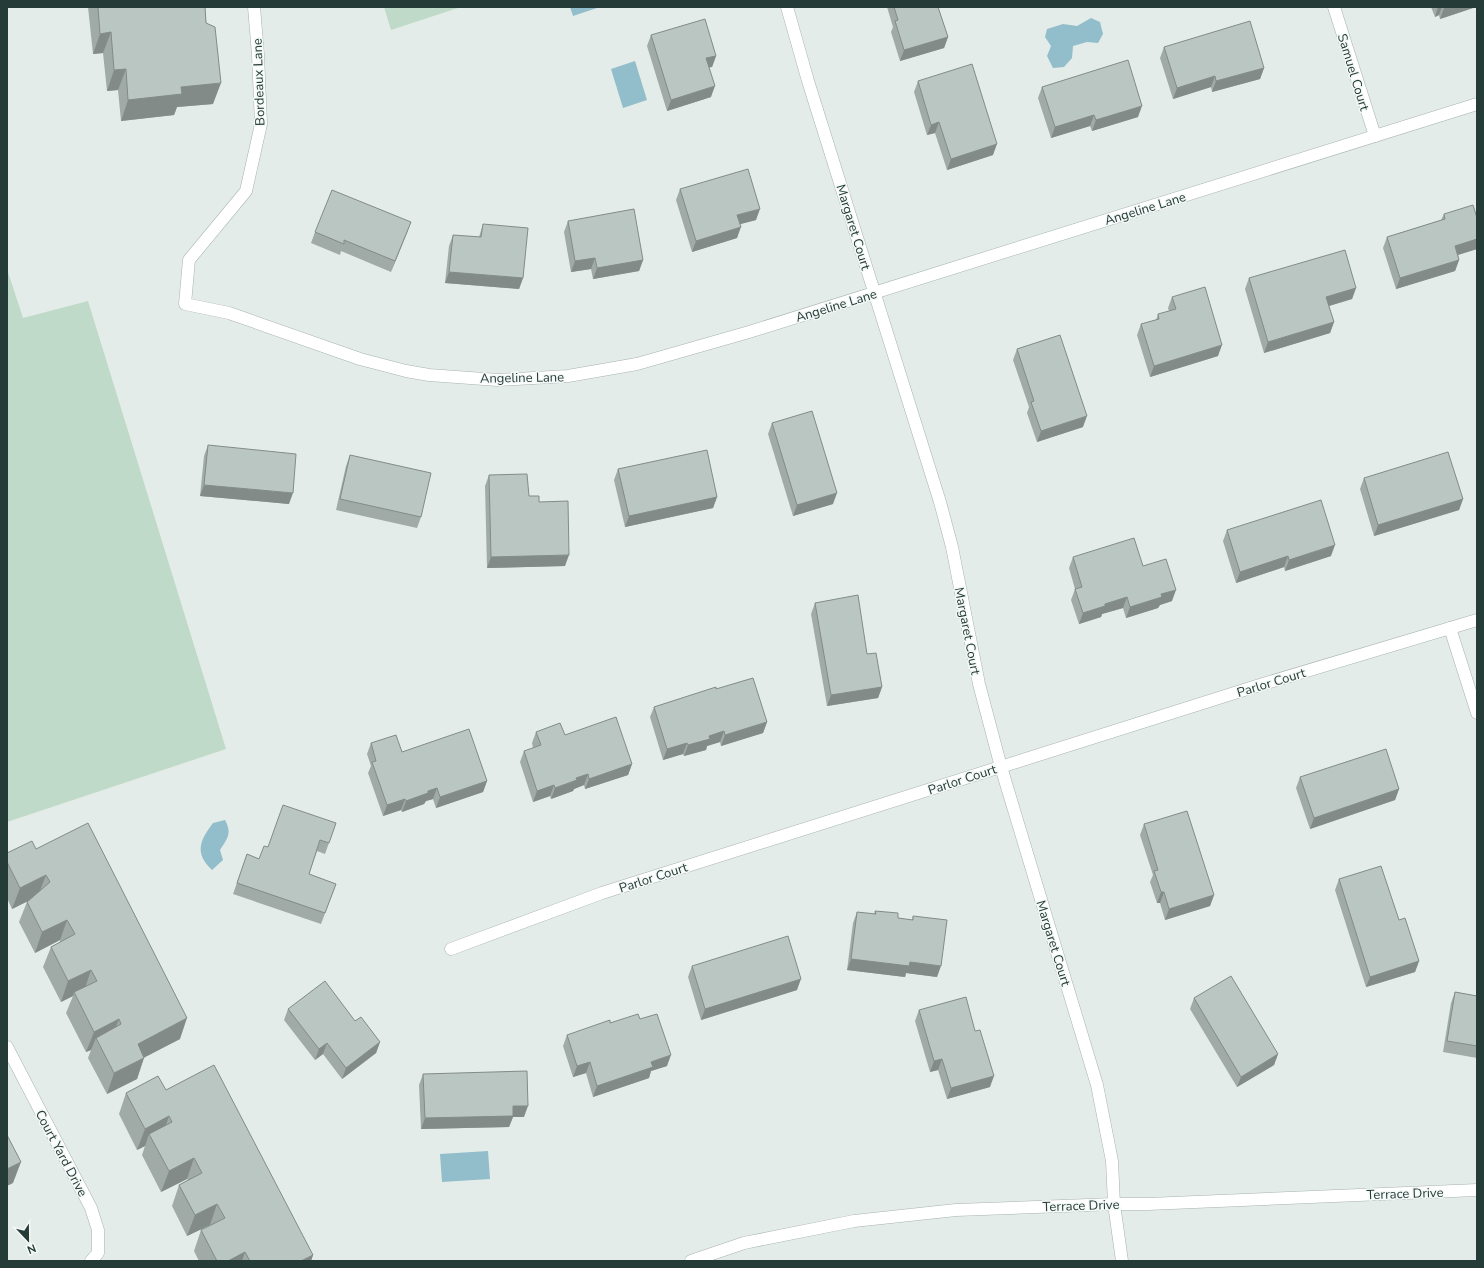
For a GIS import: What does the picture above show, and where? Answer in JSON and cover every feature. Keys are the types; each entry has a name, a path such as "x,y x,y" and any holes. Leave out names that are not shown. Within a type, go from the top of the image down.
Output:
{"street":[{"name":"Bordeaux Lane","path":"185,304 189,260 246,191 260,131 258,55 254,7"},
{"name":"Margaret Court","path":"787,7 811,89 940,502 952,547 979,684 1001,767 1096,1085 1112,1161 1114,1204 1122,1261"},
{"name":"Samuel Court","path":"1334,7 1374,136"},
{"name":"Angeline Lane","path":"185,304 229,313 360,359 406,371 429,375 498,380 568,376 637,364 749,332 1477,104"},
{"name":"Parlor Court","path":"451,949 602,893 1256,686 1477,620"},
{"path":"1450,628 1477,712"},
{"name":"Court Yard Drive","path":"7,1046 91,1208 98,1230 97,1258"},
{"name":"Terrace Drive","path":"691,1261 744,1243 854,1221 956,1210 1148,1204 1477,1190"}],"green space":[{"path":"384,7 461,7 391,30"},
{"path":"7,269 23,318 88,301 226,749 7,822"}],"water":[{"path":"570,7 600,7 573,16"},
{"path":"1091,18 1100,22 1103,34 1098,43 1087,42 1073,46 1072,58 1064,67 1053,68 1047,56 1051,46 1045,37 1047,29 1063,24 1077,26"},
{"path":"635,61 647,100 623,108 611,69"},
{"path":"225,820 229,832 227,839 220,850 223,860 212,870 203,858 201,852 202,841 213,823"},
{"path":"488,1151 490,1179 442,1182 440,1154"}],"building":[{"path":"98,7 205,7 206,23 215,27 221,83 181,87 182,94 128,100 126,69 114,70 111,32 100,34"},
{"path":"894,7 938,7 948,37 904,50 895,21 898,20"},
{"path":"705,19 716,56 706,58 715,86 671,100 651,35"},
{"path":"1250,21 1264,68 1216,81 1215,76 1177,88 1164,47"},
{"path":"1128,60 1142,106 1096,120 1094,115 1055,127 1042,87"},
{"path":"972,64 997,144 951,159 939,122 931,125 918,81"},
{"path":"748,169 760,209 737,215 741,227 696,241 680,189"},
{"path":"332,190 411,222 395,261 344,240 344,244 315,232"},
{"path":"1473,205 1477,218 1477,239 1455,246 1459,260 1400,278 1387,237 1445,219 1444,214"},
{"path":"634,209 643,260 597,268 595,258 575,261 568,221"},
{"path":"483,224 528,228 523,278 449,272 453,235 481,237"},
{"path":"1345,250 1356,288 1326,297 1334,322 1268,342 1249,278"},
{"path":"1205,287 1222,345 1154,366 1141,324 1159,319 1158,314 1176,309 1172,297"},
{"path":"1060,335 1087,416 1041,431 1031,402 1034,401 1017,349"},
{"path":"812,411 837,493 797,505 772,423"},
{"path":"208,445 296,454 293,493 204,485"},
{"path":"707,450 717,497 629,516 618,469"},
{"path":"1448,452 1463,499 1378,525 1364,478"},
{"path":"350,455 431,473 421,517 340,499"},
{"path":"527,474 529,496 539,496 539,502 568,501 569,555 491,557 489,475"},
{"path":"1321,500 1335,545 1289,560 1288,556 1240,572 1227,530"},
{"path":"1134,538 1143,566 1166,559 1176,590 1161,594 1162,597 1130,607 1127,597 1083,613 1075,589 1082,587 1073,557"},
{"path":"858,595 867,654 876,653 882,687 831,695 815,603"},
{"path":"753,678 767,722 725,735 724,731 709,736 710,739 688,745 687,743 667,749 654,707 716,687 716,689"},
{"path":"616,717 632,764 589,779 588,774 576,778 577,780 555,788 554,785 537,791 524,751 541,745 536,732 560,723 565,735"},
{"path":"469,729 487,781 440,797 437,788 406,801 405,799 387,805 372,762 376,761 371,743 396,735 402,752"},
{"path":"1386,749 1399,789 1314,818 1300,777"},
{"path":"283,805 336,823 329,843 320,840 309,874 336,884 325,913 237,883 247,854 259,859 264,846 268,847"},
{"path":"1187,811 1214,895 1169,909 1164,892 1161,892 1154,871 1158,870 1144,824"},
{"path":"88,823 187,1018 138,1044 144,1058 114,1073 96,1038 121,1024 119,1019 94,1032 74,992 97,981 91,970 68,981 51,947 75,934 67,920 42,932 27,902 50,882 46,875 20,888 7,862 7,853 32,841 36,849"},
{"path":"1381,866 1399,920 1405,918 1419,961 1370,977 1339,879"},
{"path":"875,911 898,913 898,918 913,920 913,916 947,920 941,966 910,962 909,966 851,959 857,912 876,914"},
{"path":"788,936 801,979 705,1009 692,966"},
{"path":"1231,976 1278,1054 1241,1077 1194,998"},
{"path":"325,981 355,1021 361,1017 380,1042 346,1068 327,1043 319,1049 288,1009"},
{"path":"1455,992 1477,996 1477,1046 1447,1041"},
{"path":"966,997 975,1031 980,1030 994,1076 951,1088 942,1059 934,1061 919,1010"},
{"path":"638,1014 640,1019 657,1014 671,1055 651,1062 653,1067 597,1086 590,1062 577,1066 567,1035 610,1020 610,1023"},
{"path":"214,1065 313,1255 301,1261 250,1261 245,1252 228,1261 217,1261 201,1230 225,1218 217,1204 195,1215 179,1185 202,1173 194,1158 169,1171 149,1134 172,1122 169,1116 145,1129 126,1093 158,1076 166,1090"},
{"path":"527,1071 528,1106 513,1106 513,1116 425,1118 423,1074"},
{"path":"7,1135 21,1162 7,1169"}]}
